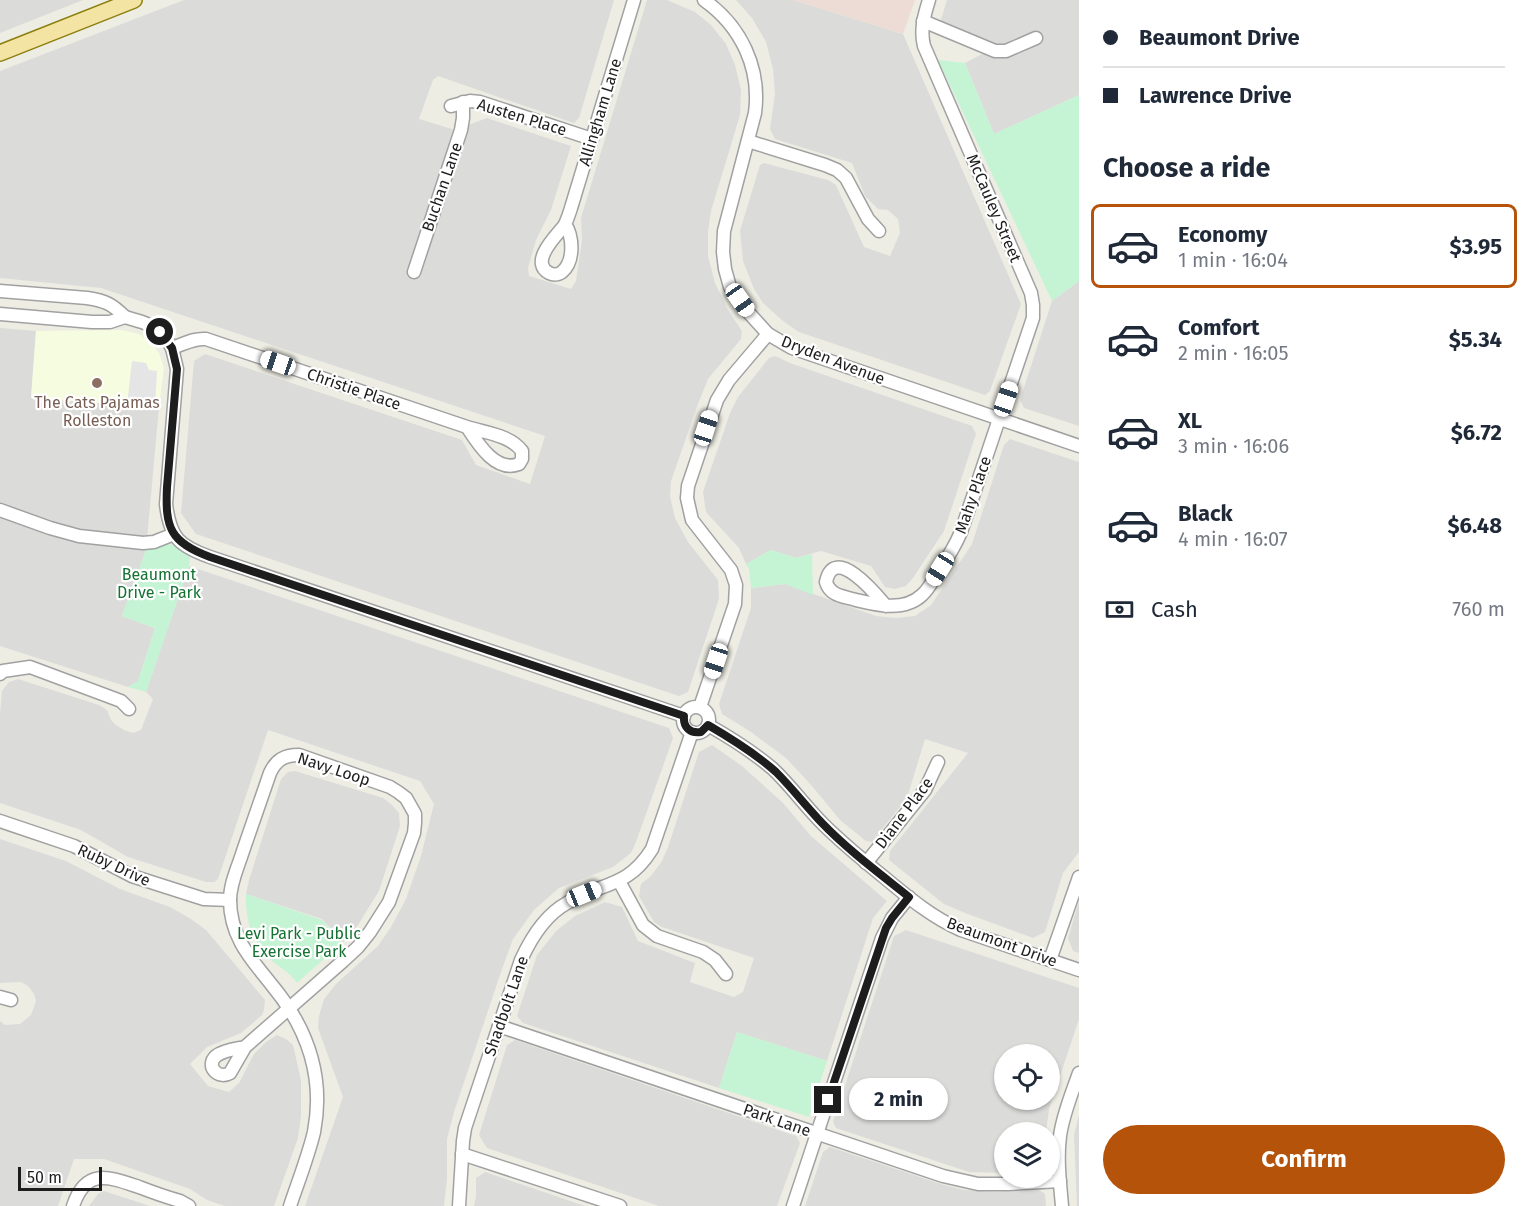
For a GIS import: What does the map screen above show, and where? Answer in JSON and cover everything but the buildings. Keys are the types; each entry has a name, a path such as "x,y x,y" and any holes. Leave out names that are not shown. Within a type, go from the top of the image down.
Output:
{"main road":[{"path":"0,53 134,0"}],"street":[{"name":"Allingham Lane","path":"565,224 634,0"},
{"name":"Dryden Avenue","path":"704,0 733,27 746,49 756,87 756,104 724,231 723,252 730,286 749,313 768,334 792,348 1079,446"},
{"name":"McCauley Street","path":"929,0 923,21 923,39 927,53 1033,299 1032,326 999,419"},
{"path":"923,21 995,51 1006,51 1036,38"},
{"name":"Austen Place","path":"457,104 470,101 480,102 592,139"},
{"name":"Buchan Lane","path":"414,272 461,130 464,118 457,104"},
{"path":"748,141 837,170 846,178 868,219 879,231"},
{"path":"125,317 92,322 0,314 2,291 101,300 111,304 125,317 152,326 160,332 172,348 176,360 177,376 166,504 167,517 174,534 185,546 202,554 684,716"},
{"path":"700,707 735,604 736,585 727,565 692,520 687,486 717,399 729,380 768,334"},
{"name":"Christie Place","path":"172,348 192,340 206,339 467,427"},
{"name":"Mahy Place","path":"886,606 869,585 849,570 836,568 827,576 826,582 831,592 871,603 886,606 904,605 921,596 930,586 961,532 999,419"},
{"path":"0,510 79,536 143,543 154,542 174,534"},
{"path":"0,674 3,671 30,667 121,701 129,709"},
{"path":"700,707 708,714 708,725 701,732 692,732 684,724 684,716 692,708 700,707"},
{"name":"Beaumont Drive","path":"708,725 739,743 774,771 822,822 866,863 931,914 949,925 1079,970"},
{"name":"Shadbolt Lane","path":"459,1206 465,1128 529,942 540,927 565,903 619,881 640,866 652,849 692,732"},
{"name":"Navy Loop","path":"290,1008 358,947 381,917 394,889 416,824 415,814 406,798 390,787 299,755 279,759 270,773 233,880 230,900 241,945 290,1008 310,1048 313,1062 318,1096 314,1132 290,1206"},
{"name":"Diane Place","path":"866,863 925,790 938,762"},
{"name":"Ruby Drive","path":"0,821 74,846 132,876 204,899 230,900"},
{"path":"1050,960 1079,877"},
{"path":"619,881 643,925 657,936 703,952 715,960 726,974"},
{"path":"793,1206 886,928 909,897"},
{"path":"245,1047 290,1008"},
{"name":"Park Lane","path":"499,1026 926,1170 961,1181 994,1184"},
{"path":"1060,1135 1079,1073"},
{"path":"462,1154 620,1206"},
{"path":"73,1206 83,1186 94,1180 108,1177 189,1206"},
{"path":"1060,1181 1062,1206"}],"shaded area":[{"path":"0,0 83,0 0,33"},
{"path":"184,0 614,0 579,118 574,123 438,76 433,80 419,119 455,130 487,118 571,146 551,210 536,240 528,268 529,276 571,289 576,281 582,240 581,218 647,0 667,0 695,12 711,25 726,44 735,65 741,90 740,115 711,211 708,256 715,283 728,310 742,331 741,339 708,379 671,481 670,496 675,518 688,542 718,580 719,598 688,692 679,696 196,534 181,513 194,361 205,354 462,440 476,465 530,484 545,436 101,288 0,278 0,71"},
{"path":"736,0 793,0 903,34 1021,304 990,391 985,395 799,332 763,303 754,289 743,261 740,231 760,165 764,163 828,180 836,185 864,247 890,256 900,233 898,219 888,210 878,209 865,196 852,163 775,139 770,129 775,94 773,69 766,42 752,18"},
{"path":"793,0 915,0 903,34"},
{"path":"947,0 1079,0 1079,95 994,134 965,63 982,54 987,43 940,23"},
{"path":"1079,281 1079,426 1024,408 1020,400 1052,301"},
{"path":"0,328 36,331 31,398 159,407 146,550 122,616 155,628 138,681 128,687 0,646"},
{"name":"The Cats Pajamas Rolleston","path":"122,330 139,334 152,343 159,353 164,368 159,407 31,398 36,331"},
{"path":"775,356 972,426 976,434 944,531 906,586 895,589 885,587 871,566 821,551 796,558 771,550 746,564 739,548 706,512 703,492 730,413 738,397 769,358"},
{"path":"132,361 146,363 149,370 157,371 155,407 127,405"},
{"path":"1010,439 1079,462 1079,852 1063,873 1045,932 1033,938 944,904 889,860 890,851 968,753 925,739 907,798 872,842 866,841 840,820 786,758 722,714 719,704 751,608 751,588 785,584 876,616 896,618 915,616 931,605 972,544 1004,445"},
{"path":"189,566 669,728 673,738 631,853 613,867 559,888 534,910 513,939 454,1112 447,1139 444,1206 305,1206 343,1097 318,1028 319,1016 324,999 336,984 378,946 406,899 421,856 434,804 420,781 268,730 218,879 214,882 206,882 128,857 81,830 0,803 0,713 2,691 9,682 18,679 99,705 107,710 116,725 124,730 133,733 141,730 153,699 146,692"},
{"path":"712,745 742,766 783,803 811,836 887,901 873,918 827,1061 737,1032 719,1088 523,1023 517,1016 537,955 556,931 575,916 605,902 622,907 638,941 695,963 690,982 734,997 743,992 754,958 662,927 654,922 639,896 641,884 651,876 662,861 668,847 699,752"},
{"path":"295,771 383,798 399,813 400,826 379,891 358,925 343,942 322,919 246,894 281,779 288,772"},
{"path":"0,839 66,861 120,889 170,907 191,919 206,930 265,1000 262,1015 241,1033 207,1047 190,1064 208,1086 229,1092 239,1083 254,1054 266,1042 277,1035 293,1045 301,1080 301,1116 298,1138 274,1206 225,1206 207,1200 190,1189 104,1159 74,1159 58,1206 0,1206 0,1021 5,1025 20,1024 31,1015 36,1001 28,986 21,982 0,983"},
{"path":"1079,901 1079,953 1073,951 1068,938"},
{"path":"906,930 1079,988 1079,1019 1060,1076 1060,1044 994,1044 994,1110 1049,1110 1047,1122 994,1122 994,1173 969,1172 836,1128 833,1122 894,936"},
{"path":"515,1040 796,1136 800,1143 777,1206 659,1206 487,1148 479,1135 507,1045"},
{"path":"1079,1115 1079,1206 1077,1206 1074,1135"},
{"path":"830,1147 965,1190 997,1192 1039,1190 1045,1194 1046,1206 805,1206 823,1152"},
{"path":"485,1172 585,1206 474,1206 476,1178"},
{"path":"104,1191 150,1206 89,1206 98,1194"}],"green space":[{"path":"938,60 965,63 994,134 1079,95 1079,281 1052,301"},
{"name":"Beaumont Drive - Park","path":"171,544 190,557 189,566 146,692 128,687 138,681 155,628 122,616 146,550"},
{"path":"771,550 796,558 812,554 813,595 785,584 751,588 749,569 746,564"},
{"name":"Levi Park - Public Exercise Park","path":"246,894 322,920 343,942 297,983 269,958 258,944 248,920"},
{"path":"737,1032 827,1061 809,1117 719,1088"}],"place":[{"name":"The Cats Pajamas Rolleston","path":"97,383"}],"route":[{"path":"160,332 172,348 177,369 167,487 167,517 174,534 185,546 210,557 684,716 684,724 692,732 701,732 708,725 757,756 789,785 843,843 909,897 886,928 828,1100"}]}
